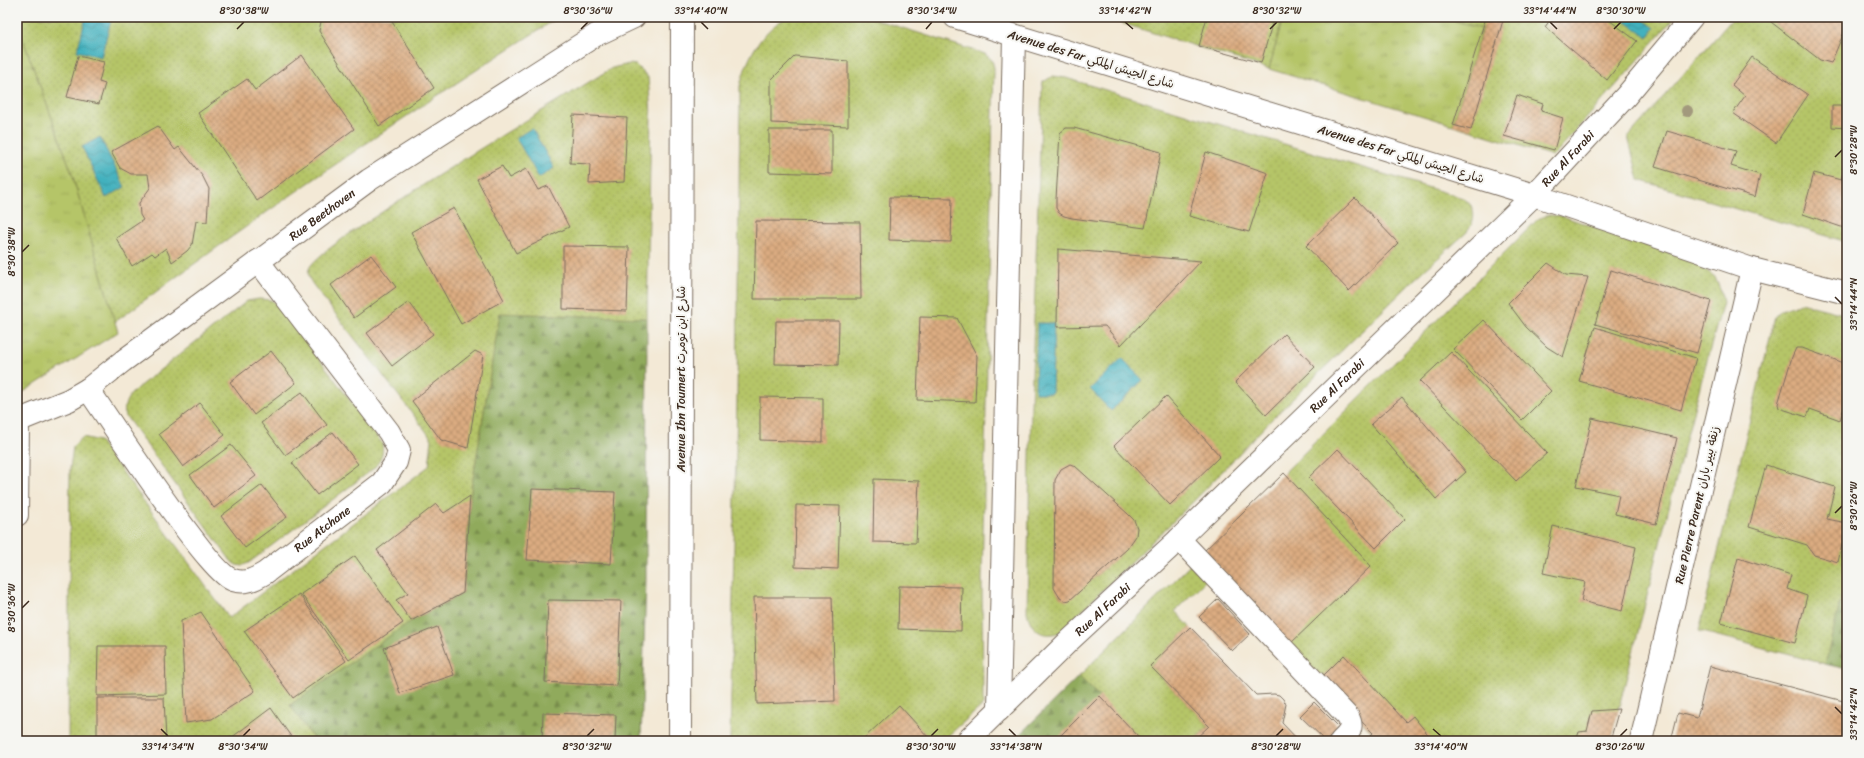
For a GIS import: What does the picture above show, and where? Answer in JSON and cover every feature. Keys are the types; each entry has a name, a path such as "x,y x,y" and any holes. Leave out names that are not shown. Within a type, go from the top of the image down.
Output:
{"street":[{"name":"Rue Beethoven","path":"18,421 69,400 88,389 123,361 258,261 383,171 596,36 634,17"},
{"name":"Avenue Ibn Toumert شارع ابن تومرت","path":"680,741 682,17"},
{"name":"Avenue des Far شارع الجيش الملكي","path":"954,17 1534,195 1752,269 1847,293"},
{"name":"Rue Al Farabi","path":"967,741 1070,640 1179,539 1534,195 1626,96 1692,17"},
{"path":"999,710 1014,36"},
{"name":"Rue Atchane","path":"88,389 169,506 217,569 233,580 251,581 265,573 382,483 396,462 399,450 389,432 258,261"},
{"name":"Rue Pierre Parent زنقة بيير باران","path":"1641,741 1752,269"},
{"path":"17,515 18,421"},
{"path":"1179,539 1348,717 1352,723 1350,732 1341,741"}],"green space":[{"path":"17,17 559,17 502,53 334,165 115,322 71,170 17,23"},
{"path":"787,17 868,17 985,54 992,60 994,68 982,579 983,705 942,741 730,741 737,398 740,86 746,66 762,38 769,30"},
{"path":"1102,17 1283,17 1269,69"},
{"path":"1283,17 1444,17 1482,29 1453,125 1269,69"},
{"path":"1444,17 1675,17 1553,156 1453,125 1482,29"},
{"path":"1734,17 1847,17 1847,242 1639,180 1628,137"},
{"path":"17,23 71,170 118,332 17,396"},
{"path":"629,64 636,65 648,77 651,114 647,318 500,313 470,496 463,593 411,621 290,705 315,741 68,741 70,469 73,446 83,437 100,441 229,618 429,466 432,439 313,284 308,273 312,264 346,236 520,124 612,68"},
{"path":"1053,76 1066,78 1463,198 1471,205 1474,214 1472,223 1467,232 1416,278 1270,421 1196,499 1060,632 1048,634 1034,628 1027,612 1031,405 1042,87 1043,82"},
{"path":"1548,215 1562,216 1692,260 1715,277 1721,292 1723,303 1693,412 1610,741 1380,741 1289,645 1284,473 1538,219"},
{"path":"259,299 271,300 279,305 382,443 383,451 380,460 373,469 250,562 240,566 231,561 125,415 125,404 136,389 247,301"},
{"path":"1801,303 1847,315 1847,574 1825,664 1699,631 1775,316 1781,310"},
{"path":"500,313 647,318 646,581 641,741 315,741 290,705 411,621 463,593 470,496"},
{"path":"1193,562 1209,577 1175,611 1190,627 1150,666 1209,726 1193,741 1140,741 1139,737 1079,676"},
{"path":"1847,574 1847,669 1825,664"},
{"path":"1079,676 1139,737 1140,741 1013,741"}],"water":[{"path":"86,17 112,17 101,57 77,51"},
{"path":"1619,17 1639,17 1655,28 1647,37"},
{"path":"532,128 554,168 539,178 516,138"},
{"path":"100,137 125,187 106,198 82,147"},
{"path":"1037,323 1054,323 1052,393 1035,393"},
{"path":"1122,358 1143,380 1111,411 1090,389"}],"building":[{"path":"322,17 389,17 434,88 379,126 319,31"},
{"path":"1207,17 1274,17 1261,63 1199,46"},
{"path":"1486,17 1504,17 1471,130 1453,125"},
{"path":"1552,17 1605,17 1637,41 1607,80 1545,27"},
{"path":"1775,17 1847,17 1847,25 1831,63 1820,60 1771,22"},
{"path":"302,55 354,129 257,201 198,113 247,79 255,90"},
{"path":"78,56 104,62 99,82 105,84 99,104 67,97"},
{"path":"795,56 848,61 848,126 771,123 771,80"},
{"path":"1752,57 1808,95 1776,143 1733,113 1745,96 1732,85"},
{"path":"1517,95 1543,104 1541,111 1563,118 1554,150 1504,136"},
{"path":"1832,106 1847,106 1847,128 1832,127"},
{"path":"573,115 627,118 624,182 589,184 590,164 570,163"},
{"path":"158,126 175,150 179,147 203,177 209,189 207,222 196,221 192,245 187,251 172,262 166,248 155,256 152,253 132,266 116,238 143,220 140,215 139,203 150,188 148,174 131,174 120,168 111,152"},
{"path":"1066,128 1074,128 1161,152 1145,228 1072,218 1059,213 1056,208 1056,199 1060,133"},
{"path":"769,130 832,130 832,174 769,172"},
{"path":"1667,131 1736,151 1731,166 1760,175 1755,197 1655,167"},
{"path":"1206,152 1268,173 1249,232 1189,216"},
{"path":"502,166 509,178 526,169 538,190 548,186 569,227 516,253 477,179"},
{"path":"1844,170 1847,170 1847,229 1803,214 1814,173 1841,180"},
{"path":"890,197 952,198 951,242 889,240"},
{"path":"1355,198 1398,243 1349,291 1306,246"},
{"path":"454,208 504,300 461,324 411,232"},
{"path":"756,221 860,222 861,299 754,299"},
{"path":"563,246 629,247 627,311 563,309"},
{"path":"1058,249 1201,261 1121,345 1105,326 1057,327"},
{"path":"371,255 396,287 354,318 331,285"},
{"path":"1548,263 1566,275 1588,277 1563,357 1547,347 1526,327 1508,303"},
{"path":"1611,270 1711,301 1697,353 1595,324"},
{"path":"409,302 433,334 392,366 367,333"},
{"path":"920,317 957,318 977,356 975,402 917,400"},
{"path":"1484,320 1551,391 1522,420 1453,349"},
{"path":"776,321 839,321 838,365 775,364"},
{"path":"1595,327 1696,358 1681,410 1579,381"},
{"path":"1284,334 1315,367 1266,415 1235,382"},
{"path":"1796,348 1802,348 1847,364 1847,398 1840,420 1810,409 1807,417 1779,408 1778,404"},
{"path":"271,351 296,383 254,415 230,382"},
{"path":"475,351 483,355 468,448 441,440 412,401"},
{"path":"1451,352 1547,453 1516,481 1420,381"},
{"path":"302,392 327,425 285,455 261,423"},
{"path":"1166,396 1220,456 1170,505 1114,446"},
{"path":"760,397 823,398 823,442 760,440"},
{"path":"1402,397 1466,472 1436,499 1371,424"},
{"path":"200,403 225,435 183,467 159,434"},
{"path":"1592,418 1677,438 1656,524 1615,514 1619,495 1576,486"},
{"path":"333,432 358,464 317,495 292,463"},
{"path":"231,445 256,476 214,508 190,475"},
{"path":"1338,449 1405,519 1376,548 1308,478"},
{"path":"1070,464 1075,466 1128,514 1134,520 1137,528 1136,536 1127,549 1070,600 1065,601 1060,598 1054,588 1055,480 1061,469"},
{"path":"1766,465 1835,487 1827,519 1847,523 1838,562 1814,555 1807,545 1749,527"},
{"path":"1284,473 1371,566 1289,645 1201,554"},
{"path":"874,479 919,481 916,543 873,542"},
{"path":"262,485 287,517 245,548 221,516"},
{"path":"532,489 615,492 611,564 527,560"},
{"path":"470,496 463,593 411,621 396,600 408,593 377,550 436,504 444,513"},
{"path":"796,505 840,506 838,569 795,567"},
{"path":"1553,526 1636,547 1622,611 1581,601 1585,582 1543,573"},
{"path":"355,556 403,623 349,660 301,594"},
{"path":"1738,558 1791,575 1787,589 1807,596 1795,643 1721,623"},
{"path":"899,586 962,587 961,631 898,629"},
{"path":"299,594 346,661 293,698 244,631"},
{"path":"754,597 832,597 835,701 757,704"},
{"path":"1218,599 1250,634 1232,651 1199,617"},
{"path":"548,600 621,601 617,686 545,682"},
{"path":"201,612 255,691 212,719 186,723 181,621"},
{"path":"437,627 454,675 400,693 384,648"},
{"path":"1190,627 1256,695 1274,694 1279,695 1283,699 1286,704 1282,723 1299,741 1193,741 1209,726 1150,666"},
{"path":"98,646 165,646 166,694 97,696"},
{"path":"1344,655 1406,722 1413,716 1432,741 1365,741 1373,733 1320,679"},
{"path":"1710,666 1847,702 1847,741 1700,741 1691,739 1691,741 1671,741 1678,713 1697,718"},
{"path":"1100,696 1139,737 1140,741 1055,741"},
{"path":"97,698 164,698 166,741 97,741"},
{"path":"1314,702 1340,728 1326,741 1300,716"},
{"path":"899,705 929,738 925,741 861,741"},
{"path":"271,708 294,741 226,741 235,735"},
{"path":"1619,709 1610,741 1576,741 1579,732 1587,731 1592,711"},
{"path":"543,713 616,715 615,741 542,741"}]}
